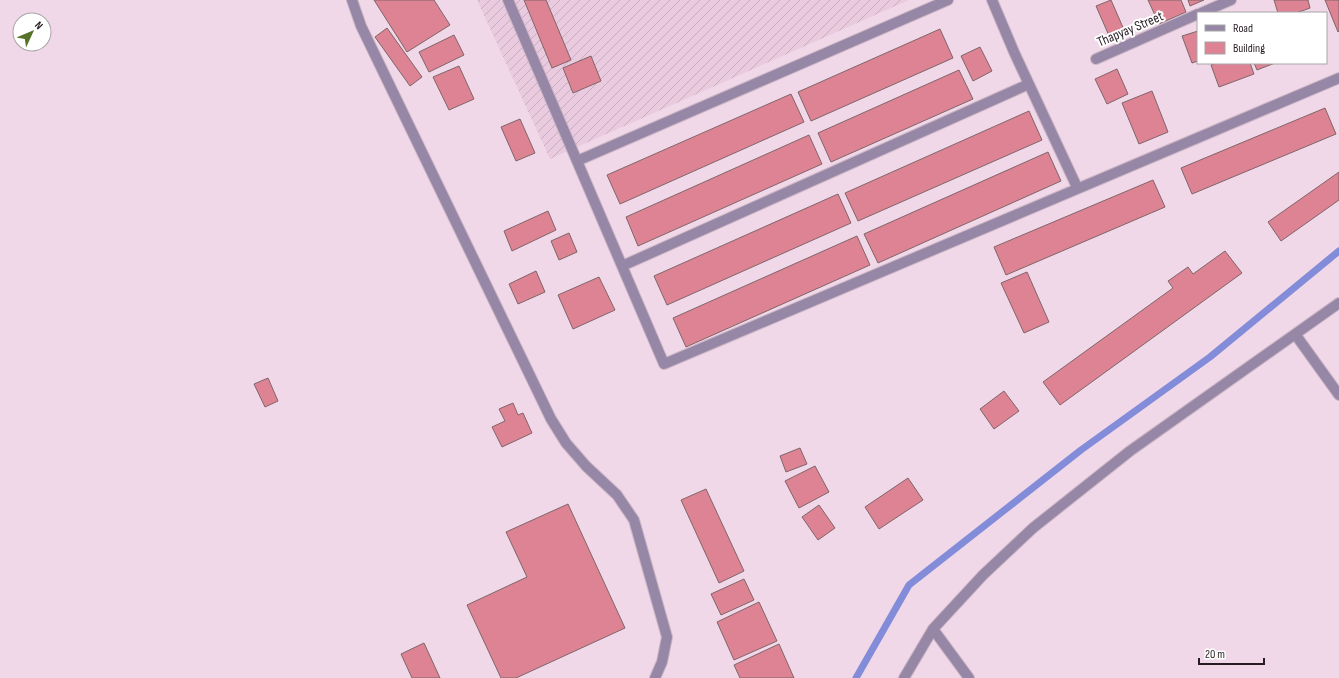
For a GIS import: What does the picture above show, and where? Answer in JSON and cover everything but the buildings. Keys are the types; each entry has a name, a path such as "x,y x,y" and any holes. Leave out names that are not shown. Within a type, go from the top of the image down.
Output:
{"street":[{"path":"352,0 364,33 551,419 566,443 586,466 617,495 634,520 667,637 662,662 654,678"},
{"path":"508,0 664,364 1339,78"},
{"path":"578,161 948,0"},
{"path":"992,0 1076,185"},
{"path":"1203,12 1231,0"},
{"name":"Thapyay Street","path":"1096,59 1197,14"},
{"path":"622,266 1029,84"},
{"path":"904,678 933,630 983,575 1033,528 1130,451 1339,302"},
{"path":"1295,334 1339,395"},
{"path":"933,630 969,678"}],"shaded area":[{"path":"477,0 909,0 550,159"}],"waterway":[{"path":"856,678 909,585 1081,450 1210,357 1339,251"}]}
